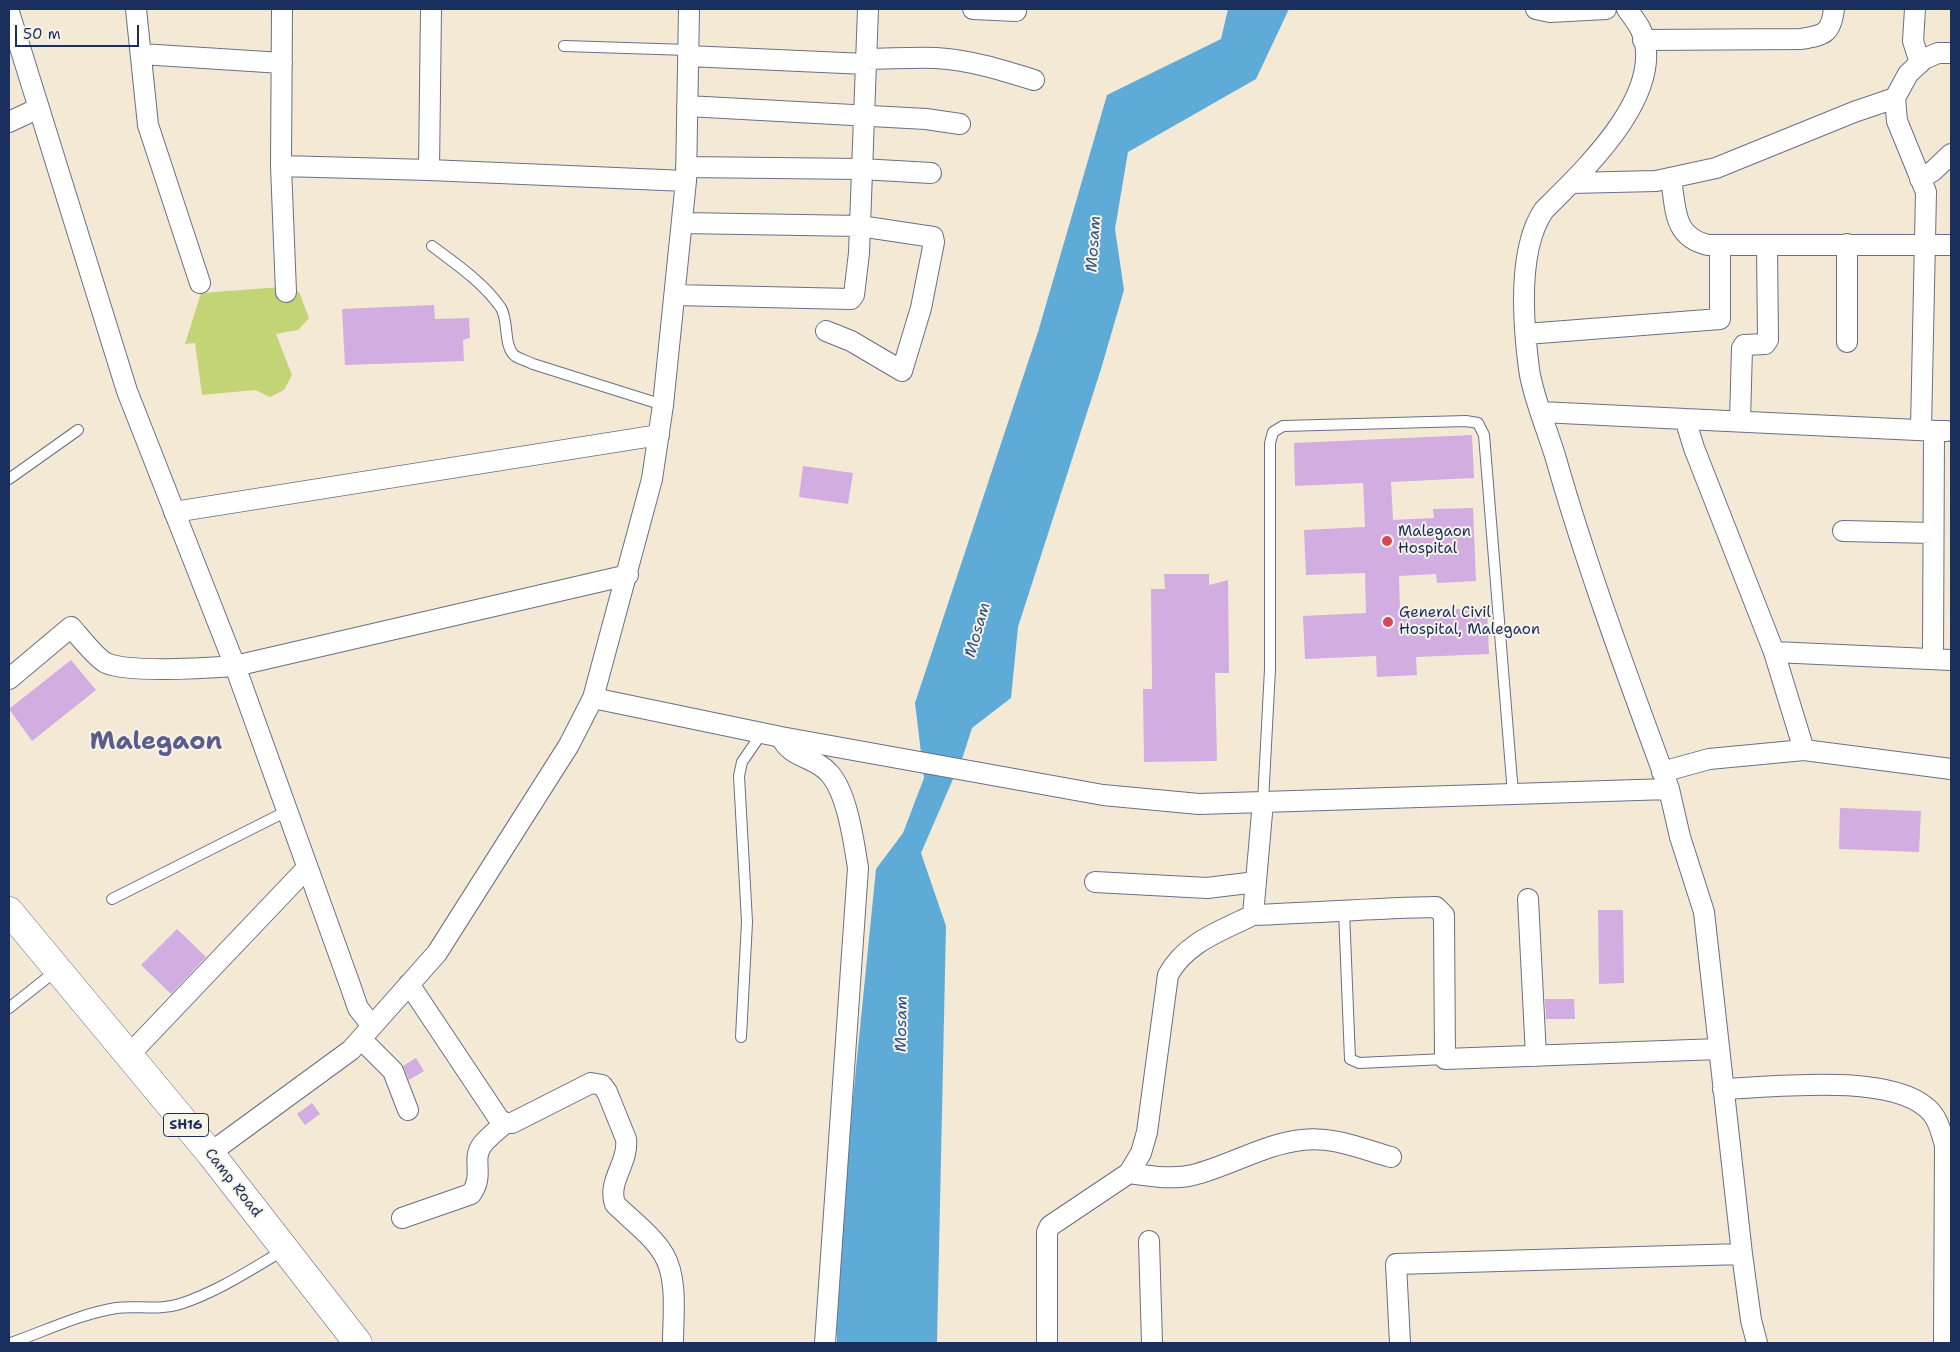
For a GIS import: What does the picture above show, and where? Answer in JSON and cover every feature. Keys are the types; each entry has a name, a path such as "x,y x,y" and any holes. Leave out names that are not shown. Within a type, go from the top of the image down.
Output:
{"main road":[{"name":"Camp Road","path":"9,911 210,1153 358,1343"}],"street":[{"path":"136,9 148,125 200,283"},
{"path":"282,9 281,166 286,292"},
{"path":"429,170 431,9"},
{"path":"210,1153 351,1050 437,953 569,745 593,698 628,575 652,479 659,435 686,174 689,9"},
{"path":"674,295 848,301 854,295 860,226 868,9"},
{"path":"973,9 1016,11"},
{"path":"1536,9 1550,12 1565,12 1606,9"},
{"path":"1627,9 1640,29 1643,40 1645,68 1633,99 1612,138 1544,210 1532,232 1527,249 1526,334 1529,370 1580,542 1665,780 1680,837 1704,912 1742,1254 1751,1320 1757,1343"},
{"path":"1643,40 1801,39 1822,34 1829,30 1832,24 1834,9"},
{"path":"1915,9 1913,41 1920,63"},
{"path":"9,12 127,391 234,666 367,1032 393,1071 408,1110"},
{"path":"688,53 866,62 935,58 991,66 1034,80"},
{"path":"1774,652 1942,659 1933,533 1934,431 1937,431 1925,244 1926,192 1897,121 1895,98 1908,74 1920,63 1938,53 1951,53"},
{"path":"141,54 282,62"},
{"path":"1571,183 1671,179 1716,168 1854,112 1895,98"},
{"path":"687,106 926,119 960,124"},
{"path":"9,122 39,108"},
{"path":"1920,179 1933,171 1951,154"},
{"path":"281,166 686,174 861,169 931,173"},
{"path":"1671,179 1682,230 1695,242 1720,245 1951,245"},
{"path":"682,223 860,226 933,237 921,308 904,369 900,371 851,341 826,331"},
{"path":"1847,244 1847,342"},
{"path":"1526,334 1720,319 1720,245"},
{"path":"1740,421 1742,348 1744,345 1766,344 1768,340 1766,245"},
{"path":"1541,412 1937,431"},
{"path":"1685,418 1697,458 1774,652 1804,750"},
{"path":"174,512 659,435"},
{"path":"1843,530 1933,533"},
{"path":"9,679 71,627 105,663 122,667 203,668 234,666 628,575"},
{"path":"593,698 781,737 1103,795 1199,804 1513,794 1665,780 1709,759 1804,750 1951,769"},
{"path":"781,737 788,750 812,761 828,772 838,786 855,845 858,868 825,1343"},
{"path":"1253,916 1263,802"},
{"path":"128,1056 307,868"},
{"path":"1095,882 1207,888 1256,882"},
{"path":"1528,899 1536,1056"},
{"path":"1047,1343 1047,1232 1050,1226 1113,1186 1129,1173 1141,1153 1148,1132 1168,975 1175,962 1190,948 1253,916 1344,911 1359,908 1436,907 1440,909 1444,915 1445,1059 1719,1049"},
{"path":"409,984 499,1119 505,1123 512,1123 591,1083 602,1085 607,1092 626,1139 627,1147 613,1188 613,1197 615,1204 665,1257 671,1277 674,1343"},
{"path":"1724,1089 1854,1086 1883,1089 1910,1096 1928,1108 1939,1124 1944,1146 1944,1343"},
{"path":"402,1218 471,1194 477,1186 479,1176 477,1162 481,1146 505,1123"},
{"path":"1129,1173 1170,1177 1193,1175 1286,1143 1304,1139 1334,1140 1391,1157"},
{"path":"1149,1242 1152,1343"},
{"path":"1400,1343 1396,1264 1742,1254"}],"lane":[{"path":"564,46 688,53"},
{"path":"432,246 473,278 501,308 506,319 511,351 515,356 532,364 663,405"},
{"path":"1263,802 1270,669 1270,443 1273,432 1284,426 1456,421 1478,423 1484,434 1513,794"},
{"path":"9,479 78,430"},
{"path":"741,1036 747,922 739,776 742,762 781,737"},
{"path":"112,899 287,811"},
{"path":"1344,911 1350,1058 1359,1063 1445,1059"},
{"path":"9,1008 58,970"},
{"path":"11,1343 115,1309 135,1307 152,1310 178,1305 212,1292 285,1250"}],"green space":[{"path":"281,287 299,292 309,318 298,330 276,334 292,375 284,390 270,397 255,390 202,395 195,343 185,344 201,293"}],"water":[{"name":"Mosam","path":"1228,9 1289,9 1256,79 1128,152 1115,229 1124,290 1101,369 1018,627 1011,698 972,728 963,756 921,853 946,926 937,1343 837,1343 835,1277 876,869 903,833 924,778 915,703 1038,332 1107,95 1221,39"}],"building":[{"path":"434,305 435,319 469,318 470,338 463,340 464,361 345,365 342,309"},
{"path":"1472,435 1474,478 1391,482 1393,520 1434,518 1433,509 1473,508 1476,581 1437,583 1436,574 1399,576 1400,611 1487,608 1489,654 1416,657 1417,675 1377,677 1376,656 1305,659 1303,616 1366,613 1365,573 1306,575 1304,530 1365,527 1363,483 1295,486 1294,443"},
{"path":"803,466 853,473 848,504 799,497"},
{"path":"1164,574 1209,574 1209,585 1228,580 1229,673 1215,673 1217,761 1144,762 1143,689 1152,689 1151,589 1165,589"},
{"path":"71,660 96,690 32,741 9,709"},
{"path":"1840,808 1921,811 1919,852 1839,849"},
{"path":"1598,910 1623,910 1624,983 1599,984"},
{"path":"177,929 206,957 171,994 141,965"},
{"path":"1545,999 1574,999 1575,1019 1546,1019"},
{"path":"416,1058 424,1071 409,1080 403,1066"},
{"path":"312,1103 320,1114 305,1125 297,1114"}],"place":[{"name":"Malegaon Hospital","path":"1387,541"},
{"name":"General Civil Hospital, Malegaon","path":"1388,622"}],"district":[{"name":"Malegaon","path":"156,742"}]}
